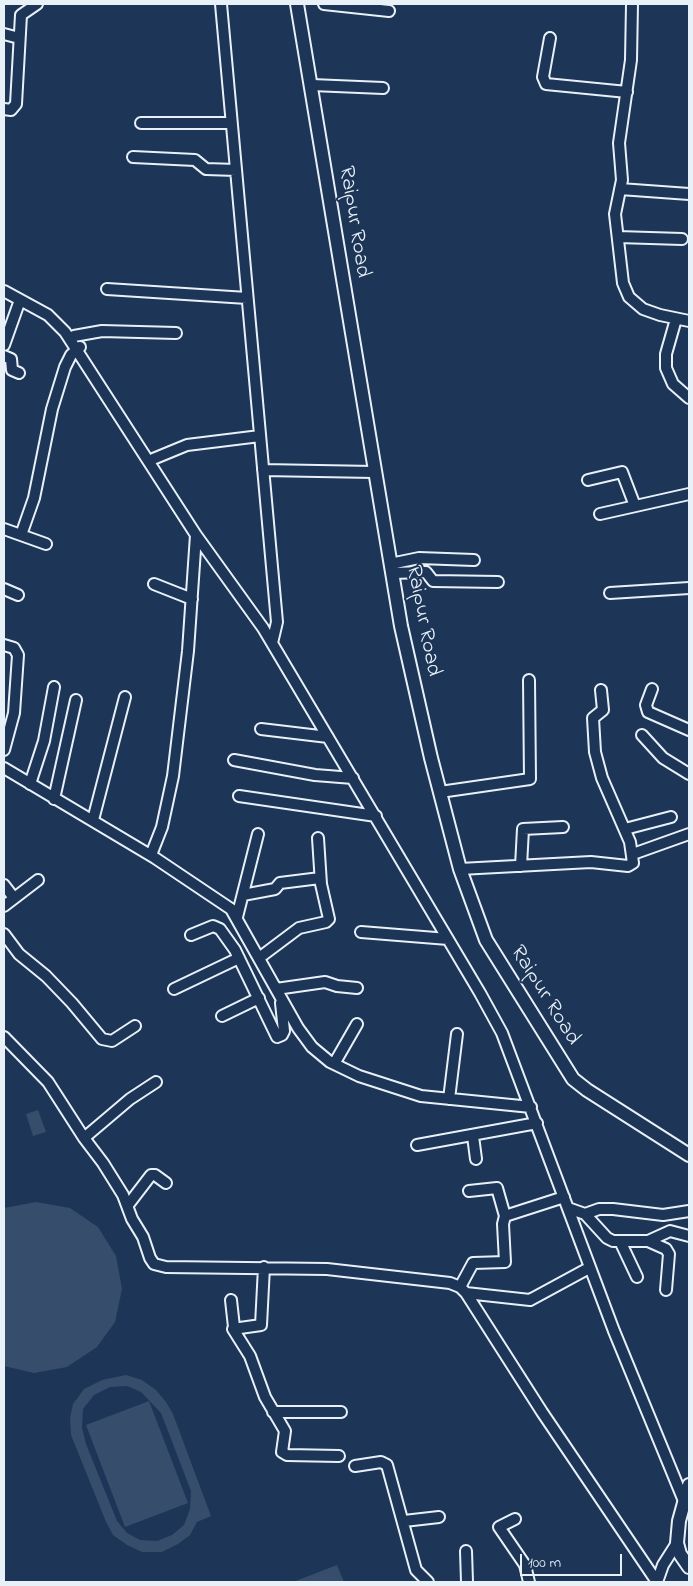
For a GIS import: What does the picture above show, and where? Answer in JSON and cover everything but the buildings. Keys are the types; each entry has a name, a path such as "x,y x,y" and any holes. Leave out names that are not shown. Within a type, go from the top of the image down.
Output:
{"main road":[{"name":"Raipur Road","path":"297,4 401,626 460,869 486,940 573,1079 586,1090 689,1155"},
{"path":"689,1485 687,1502 678,1521 677,1542 680,1554 689,1567"}],"street":[{"path":"4,109 11,110 16,104 21,16 37,4"},
{"path":"221,4 230,123 236,170 277,622 272,643"},
{"path":"324,4 389,11"},
{"path":"632,4 632,39 627,92 619,143 622,175 615,214 623,283 629,297 643,309 689,321"},
{"path":"4,34 19,38"},
{"path":"550,38 543,77 546,84 627,92"},
{"path":"312,85 383,88"},
{"path":"142,123 230,123"},
{"path":"133,157 196,160 206,169 236,170"},
{"path":"620,189 689,194"},
{"path":"618,237 682,239"},
{"path":"4,285 51,310 65,323 74,336 78,348 196,535 263,628 376,816 502,1033 537,1123 589,1268 687,1502"},
{"path":"107,289 247,298"},
{"path":"4,291 54,320 78,348 258,613 263,628"},
{"path":"4,345 20,300"},
{"path":"676,319 666,354 666,368 673,384 689,398"},
{"path":"74,336 102,331 176,333"},
{"path":"21,535 34,498 52,409 65,367 78,348"},
{"path":"4,356 11,360 12,370 19,373"},
{"path":"153,459 187,445 260,436"},
{"path":"263,470 374,472"},
{"path":"588,480 622,472 635,506"},
{"path":"600,514 689,494"},
{"path":"4,529 46,544"},
{"path":"151,855 162,827 173,776 183,706 196,535"},
{"path":"391,569 419,558 474,560"},
{"path":"391,569 426,572 433,582 498,582"},
{"path":"154,584 192,599"},
{"path":"610,593 689,588"},
{"path":"4,589 18,595"},
{"path":"4,644 14,648 18,654 14,713 4,750"},
{"path":"440,792 530,779 529,680"},
{"path":"30,784 44,741 54,688"},
{"path":"652,689 646,706 648,712 657,718 689,730"},
{"path":"460,869 592,862 628,866 634,862 624,829 602,778 595,752 593,718 603,710 601,690"},
{"path":"93,820 125,697"},
{"path":"54,799 76,700"},
{"path":"261,729 328,736"},
{"path":"642,735 663,758 689,774"},
{"path":"234,760 314,775 353,778"},
{"path":"4,768 151,855 223,902 237,917 278,993 312,1047 334,1064 359,1076 404,1092 449,1099 531,1107"},
{"path":"239,796 376,816"},
{"path":"624,829 671,818"},
{"path":"520,866 523,829 563,827"},
{"path":"237,917 258,834"},
{"path":"633,854 689,834"},
{"path":"259,958 299,928 328,921 329,915 320,878 318,838"},
{"path":"242,895 275,889 280,883 320,878"},
{"path":"4,906 38,880"},
{"path":"4,885 14,898"},
{"path":"191,935 215,926 229,940 259,998 274,1034 279,1037 284,1031 278,993"},
{"path":"361,932 448,939"},
{"path":"4,934 20,954 66,997 102,1039 112,1041 135,1026"},
{"path":"174,989 239,958"},
{"path":"278,993 325,982 337,986 357,988"},
{"path":"222,1016 259,998"},
{"path":"334,1064 358,1024"},
{"path":"449,1099 457,1034"},
{"path":"4,1037 48,1082 84,1138 103,1162 128,1205 134,1224 143,1236 150,1258 158,1266 327,1269 450,1283 463,1290 530,1300 589,1268"},
{"path":"84,1138 130,1099 156,1082"},
{"path":"417,1145 537,1123"},
{"path":"473,1136 476,1159"},
{"path":"128,1205 151,1175 155,1175 166,1183"},
{"path":"463,1290 473,1263 505,1262 503,1224 505,1216 497,1188 469,1191"},
{"path":"505,1216 564,1197"},
{"path":"568,1208 585,1214 607,1238 620,1241 648,1241 670,1231 689,1236"},
{"path":"585,1214 599,1209 613,1208 663,1215 689,1211"},
{"path":"620,1241 637,1277"},
{"path":"648,1241 666,1250 669,1254 666,1290"},
{"path":"234,1327 258,1327 261,1325 264,1267"},
{"path":"463,1290 542,1412 657,1582 677,1542"},
{"path":"231,1300 234,1327 250,1356 273,1412 285,1432 282,1451 285,1455 339,1456"},
{"path":"273,1412 340,1412"},
{"path":"355,1466 381,1462 388,1466 416,1570 428,1582"},
{"path":"404,1520 439,1517"},
{"path":"515,1519 500,1528 525,1565 529,1582"},
{"path":"466,1550 467,1582"}],"shaded area":[{"path":"38,1110 46,1132 33,1136 26,1114"},
{"path":"36,1202 70,1208 98,1227 116,1256 122,1289 115,1322 97,1347 67,1367 34,1373 4,1366 4,1208"},
{"path":"126,1375 142,1380 156,1390 166,1402 173,1414 211,1516 197,1522 190,1535 162,1552 142,1552 127,1545 113,1535 71,1435 70,1418 73,1404 84,1389 102,1380","holes":["127,1386 141,1392 161,1413 191,1491 190,1509 184,1525 172,1535 157,1541 140,1540 127,1533 117,1521 86,1444 82,1428 83,1409 94,1395 110,1387"]},
{"path":"149,1401 188,1503 125,1527 86,1425"},
{"path":"337,1565 344,1582 293,1582"}]}
